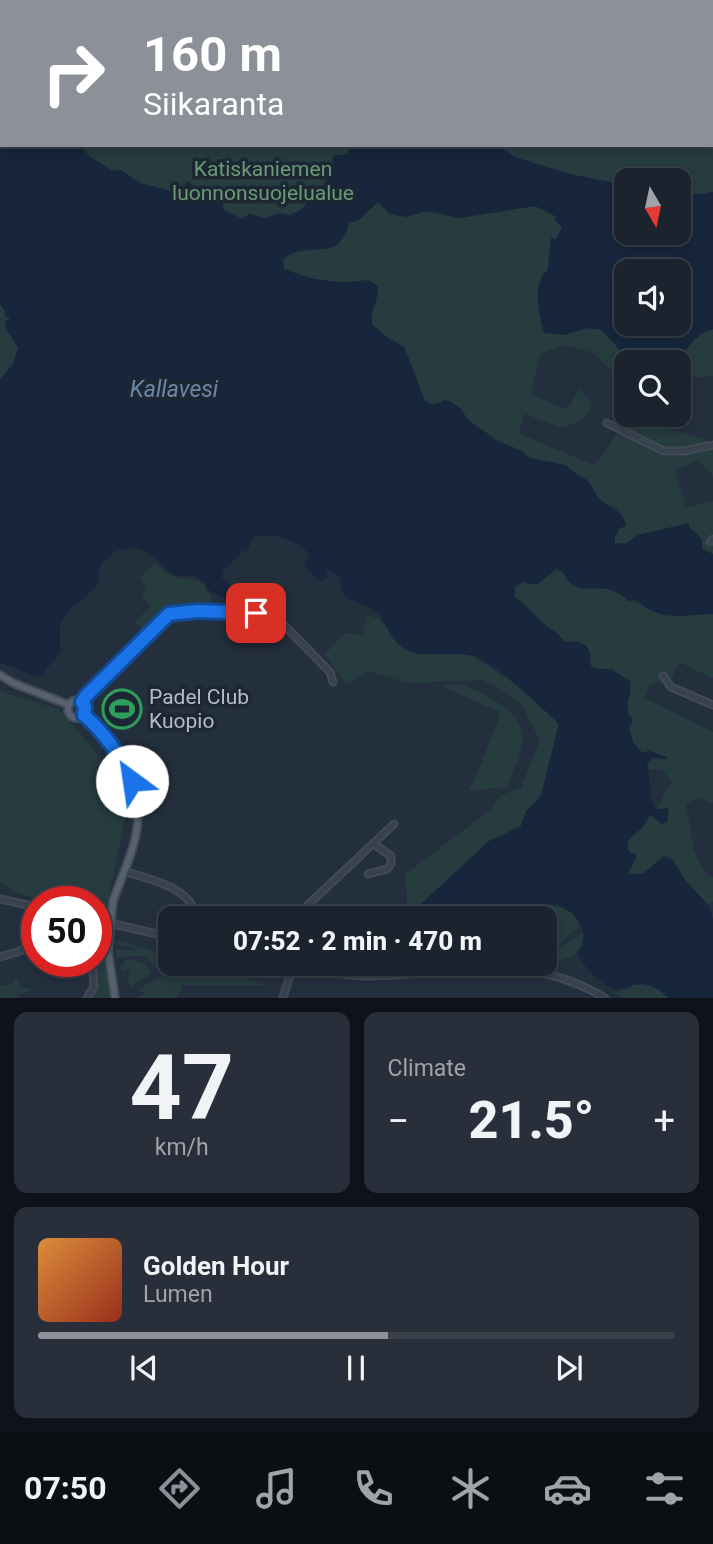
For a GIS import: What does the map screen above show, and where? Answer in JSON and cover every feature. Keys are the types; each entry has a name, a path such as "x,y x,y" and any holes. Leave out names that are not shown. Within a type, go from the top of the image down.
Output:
{"main road":[{"path":"0,676 69,705"},
{"path":"69,705 76,700 82,702 85,707 84,715 104,737 132,781 138,820 135,839 113,901 108,951 115,998"},
{"path":"69,705 69,712 73,717 84,715"}],"street":[{"path":"607,424 664,451 685,451 713,445"},
{"path":"82,702 169,614 179,612 253,613 276,617 330,672 333,682"},
{"path":"663,676 671,687 713,705"},
{"path":"307,906 394,824"},
{"path":"368,874 387,869 391,864 391,856 374,844"},
{"path":"124,871 182,893 193,906"},
{"path":"0,899 21,904"},
{"path":"112,924 158,934"},
{"path":"0,957 21,950"},
{"path":"283,998 288,976"},
{"path":"556,976 605,998"},
{"path":"87,998 94,987 93,977"}],"green space":[{"name":"Katiskaniemen luonnonsuojelualue","path":"82,147 350,147 347,154 333,156 332,172 319,192 301,210 290,215 280,213 266,218 249,214 243,219 224,210 210,193 195,188 188,182 178,193 140,183 121,170 112,171 89,156"},
{"path":"497,147 713,147 713,192 691,195 691,168 614,168 614,184 513,156"},
{"path":"378,202 390,214 407,217 426,211 460,218 535,206 556,217 555,220 562,227 556,239 551,238 548,269 563,335 588,328 602,330 620,350 614,350 614,374 594,353 565,345 540,354 531,394 565,409 579,389 593,404 585,418 563,428 525,414 518,433 593,465 599,461 621,427 664,427 713,442 713,476 698,460 675,471 686,508 713,501 713,554 702,549 700,537 686,525 638,535 625,544 615,543 620,528 626,526 624,517 617,509 600,501 591,484 565,465 530,458 522,451 498,441 468,420 461,409 431,405 425,401 407,353 397,342 372,325 371,316 376,298 368,280 325,281 284,268 283,260 287,257 328,243 347,231 349,223 359,220"},
{"path":"0,304 10,319 5,327 18,348 13,364 0,379"},
{"path":"713,329 713,376 691,378 691,350 686,350 695,339"},
{"path":"153,564 176,578 195,580 205,585 206,591 211,594 211,607 180,606 167,610 143,630 135,622 151,606 142,596 146,586 139,579"},
{"path":"556,569 564,572 576,586 619,593 628,601 637,602 663,615 713,614 713,678 679,662 670,681 650,684 645,698 713,732 713,803 697,798 686,804 694,852 708,876 713,877 713,901 708,905 685,880 673,860 658,860 641,874 628,873 632,863 627,847 629,839 650,815 667,817 668,813 656,809 672,782 661,769 648,770 647,763 652,758 665,760 667,757 649,751 642,753 633,742 629,728 633,720 627,708 631,685 611,669 591,666 579,641 564,641 514,597 515,587 520,583"},
{"path":"368,615 379,619 393,640 414,653 473,655 519,687 559,724 541,796 526,811 521,826 489,841 421,906 406,906 404,875 489,811 501,795 521,788 540,740 520,702 483,680 408,683 369,671 346,685 325,654 345,633 362,635"},
{"path":"461,684 502,705 518,722 522,731 518,758 505,787 469,789 500,716 499,712 442,686"},
{"path":"0,691 59,709 114,774 127,809 111,886 21,886 21,894 0,881"},
{"path":"557,906 571,912 579,927 558,945"},
{"path":"583,933 581,948 572,956 557,961 557,950"},
{"path":"119,941 158,952 158,968 146,957 116,958 116,949 138,949 115,944"},
{"path":"126,960 142,962 151,973 131,987 128,981 129,969 124,971 120,967"},
{"path":"250,976 245,980 268,985 181,985 177,998 136,998 145,994 139,989 159,977"},
{"path":"97,977 108,977 110,998 92,998"},
{"path":"17,978 20,988 37,988 18,995 18,998 0,998 0,986 12,984"},
{"path":"633,985 657,987 669,998 622,998 614,993"}],"water":[{"name":"Kallavesi","path":"0,147 82,147 89,156 112,171 121,170 140,183 178,193 188,181 222,201 224,210 242,219 249,214 266,218 280,213 290,215 301,210 319,192 332,172 333,156 347,154 350,147 497,147 513,157 614,184 614,245 691,245 691,195 713,192 713,329 695,339 686,350 620,350 602,330 588,328 563,335 544,333 538,291 548,269 551,238 556,239 562,227 555,220 556,216 535,206 460,218 426,211 407,217 389,214 378,202 359,220 349,223 344,237 337,245 301,250 283,260 286,270 309,278 343,283 368,280 378,286 372,325 404,347 425,401 434,404 450,401 461,409 468,420 498,441 522,451 530,458 565,465 586,479 599,498 624,520 626,526 620,528 615,543 625,544 638,535 689,523 689,527 702,539 702,549 713,554 713,614 662,614 634,600 628,601 619,593 576,586 563,572 556,569 537,585 523,582 515,587 515,597 564,641 586,646 590,653 591,666 611,669 630,681 628,711 633,720 629,728 633,742 642,753 649,751 667,757 668,759 652,758 647,763 653,803 656,809 669,808 667,822 662,824 650,815 643,827 629,840 629,850 631,854 635,853 636,859 628,873 644,873 665,856 673,860 685,880 708,905 713,919 713,998 669,998 648,985 638,984 616,989 602,983 584,965 577,952 583,942 583,931 578,920 558,906 421,906 489,841 521,826 526,811 541,796 559,724 509,678 475,657 462,654 423,654 402,647 377,613 343,593 340,579 333,572 324,568 328,576 320,582 303,564 308,552 288,540 276,536 253,536 247,552 244,550 222,577 243,598 238,603 231,603 207,589 206,584 195,576 174,576 149,553 135,547 116,551 103,561 99,568 95,588 67,612 60,625 60,652 43,674 35,676 0,662 0,379 13,364 18,348 5,327 6,320 10,319 5,316 0,304"}],"pier":[{"path":"244,550 247,552 225,575 242,593 230,605 206,591 207,589 228,602 237,595 233,587 222,578 222,573"}],"place":[{"name":"Padel Club Kuopio","path":"122,709"}],"route":[{"path":"132,781 104,737 84,715 85,707 82,702 86,696 169,614 198,611 256,613"}]}
